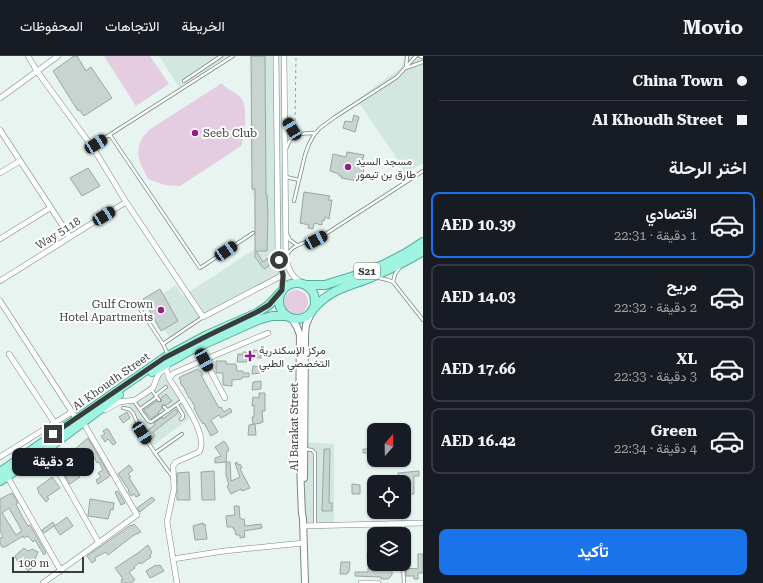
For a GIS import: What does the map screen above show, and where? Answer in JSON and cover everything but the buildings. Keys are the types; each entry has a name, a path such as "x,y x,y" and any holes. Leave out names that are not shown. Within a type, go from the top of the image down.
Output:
{"main road":[{"name":"S21","path":"281,291 291,284 325,285 357,275 406,253 423,242"},
{"name":"S21","path":"289,318 302,319 323,299 334,291 406,262 423,252"},
{"path":"304,285 313,293 315,303 312,311"},
{"path":"281,291 279,298 280,308 289,318"},
{"name":"Al Khoudh Street","path":"0,481 4,474 77,417 168,355 263,309 269,305 281,291"},
{"name":"Al Khoudh Street","path":"4,474 46,450 77,417 95,413 149,374 188,352 265,317 279,315 289,318"}],"street":[{"path":"28,56 37,71 92,147 126,202 203,317 283,275"},
{"path":"0,98 58,56"},
{"path":"276,56 278,254 283,275 281,291"},
{"path":"284,56 286,257 290,272 304,285"},
{"path":"0,130 70,237"},
{"path":"0,173 20,161"},
{"name":"Way 5118","path":"0,281 126,202"},
{"path":"0,239 50,208"},
{"path":"0,301 77,417 137,514 43,583"},
{"name":"Al Barakat Street","path":"303,518 305,513 305,330 312,311"},
{"name":"Al Barakat Street","path":"289,318 297,327 300,335 300,486 303,518 305,583"},
{"path":"169,378 174,373 268,333"},
{"path":"198,347 225,398"},
{"path":"95,413 103,412 119,402 133,401 152,389 156,378 165,368 181,359 188,352"},
{"path":"9,354 54,422"},
{"path":"165,368 169,378 198,428 202,444 199,452 175,464 173,476 174,489 167,522 176,583"},
{"path":"156,378 164,376 169,378"},
{"path":"299,403 301,410 302,448 305,449"},
{"path":"0,457 54,422 77,417"},
{"path":"46,450 99,543"},
{"path":"4,474 61,571"},
{"path":"303,526 423,523"},
{"path":"173,559 224,551 304,543"},
{"path":"361,583 378,583"}],"lane":[{"path":"184,80 221,56"},
{"path":"92,147 233,56"},
{"path":"406,68 407,56"},
{"path":"294,201 309,144 315,133 335,117 397,77 416,56"},
{"path":"406,68 423,62"},
{"path":"285,116 292,129 296,132 315,133"},
{"path":"286,152 296,132"},
{"path":"110,135 200,268 253,233"},
{"path":"286,257 297,245 316,240 423,171"},
{"path":"286,177 299,180"},
{"path":"286,233 290,240 297,245"},
{"path":"393,282 395,274 406,262"},
{"path":"369,278 382,278 393,282 423,320"},
{"path":"138,306 163,344 168,355"},
{"path":"163,344 203,317"},
{"path":"140,410 166,387"},
{"path":"152,389 159,400"},
{"path":"133,401 151,422 183,400"},
{"path":"177,405 183,415 180,419"},
{"path":"164,407 168,411"},
{"path":"123,408 129,409 133,413 142,433 173,476"},
{"path":"155,452 182,434"},
{"path":"305,449 312,450 315,453 315,525"},
{"path":"403,571 404,583"}],"path":[{"path":"296,56 296,132"}],"shaded area":[{"path":"104,56 150,56 169,84 136,106"},
{"path":"159,56 228,56 179,87"},
{"path":"251,56 284,56 286,257 290,272 203,317 170,339 148,303 176,285 183,296 255,249 254,198 252,189"},
{"path":"404,56 423,56 423,163 404,173 398,160 357,100 403,66"},
{"name":"Seeb Club","path":"222,83 226,88 241,98 245,107 244,136 241,146 180,186 165,185 148,179 140,163 138,154 139,145 143,137 149,130"},
{"path":"296,290 304,294 308,302 304,310 296,314 288,310 284,302 288,294"},
{"path":"159,372 168,380 190,418 152,446 125,399 133,398 150,385"},
{"path":"302,442 334,444 334,525 303,526"}],"place":[{"name":"Seeb Club","path":"195,133"},
{"name":"مسجد السيد طارق بن تيمور","path":"348,167"},
{"name":"Gulf Crown Hotel Apartments","path":"161,310"},
{"name":"مركز الإسكندرية التخصصي الطبي","path":"250,356"}],"route":[{"path":"53,434 164,358 269,305 282,290 283,275 279,260"}]}
